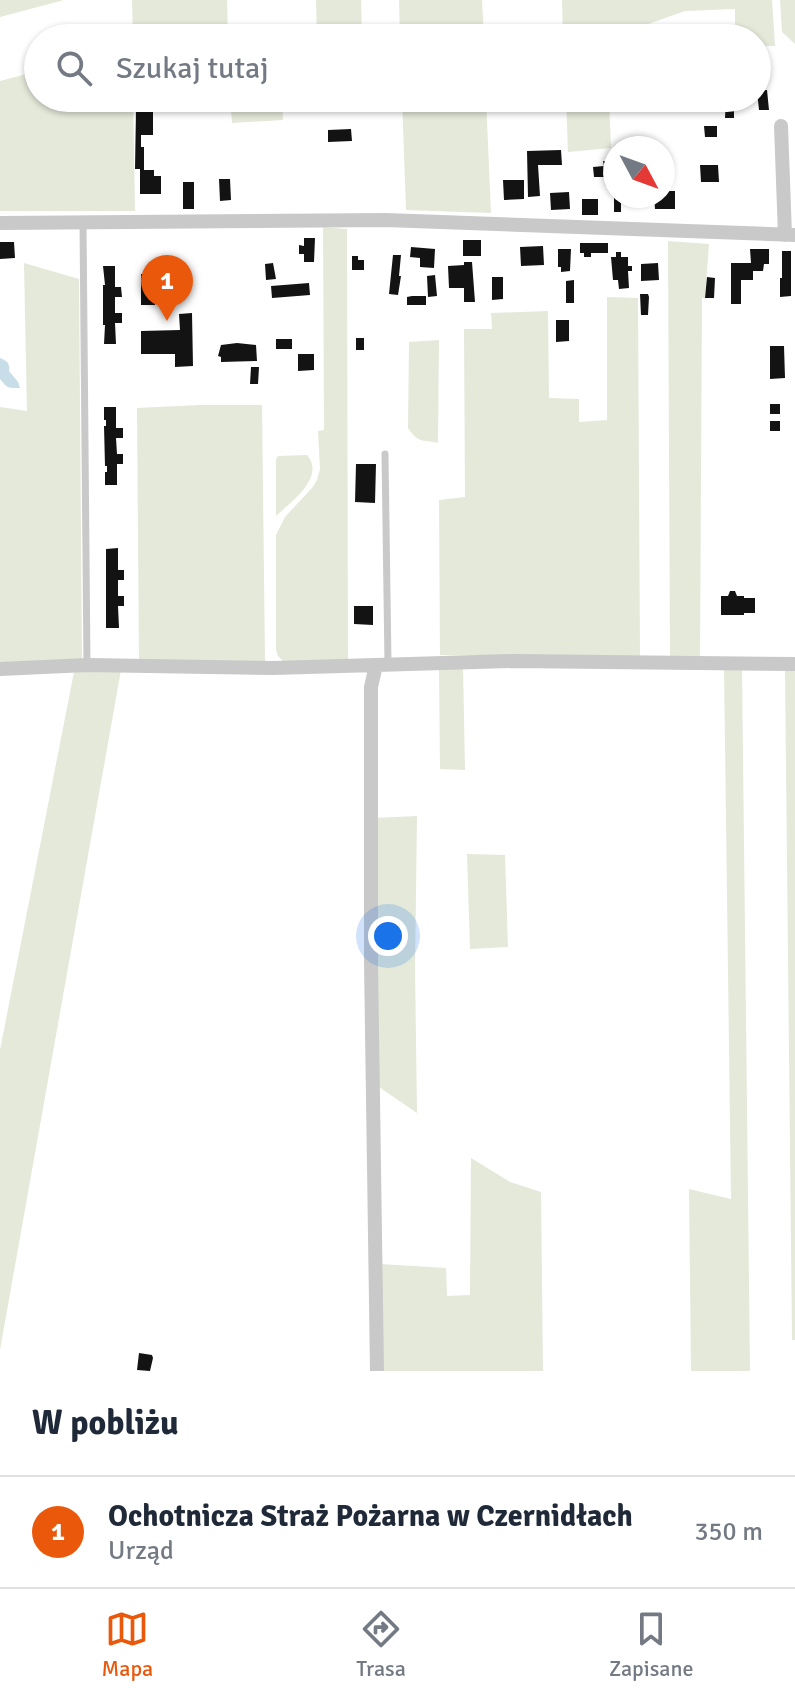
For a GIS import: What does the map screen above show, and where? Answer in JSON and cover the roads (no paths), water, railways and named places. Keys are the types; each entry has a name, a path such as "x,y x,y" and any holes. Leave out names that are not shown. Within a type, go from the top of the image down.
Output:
{"street":[{"path":"0,223 386,220 790,235 781,126"},
{"path":"0,669 87,665 273,668 513,661 795,664"},
{"path":"377,1371 371,962 371,687 382,664"}],"lane":[{"path":"83,222 87,665"},
{"path":"382,664 385,454"}],"water":[{"path":"0,358 8,363 9,371 20,388 8,387 0,379"}],"place":[{"name":"Ochotnicza Straż Pożarna w Czernidłach","path":"167,321"}]}
